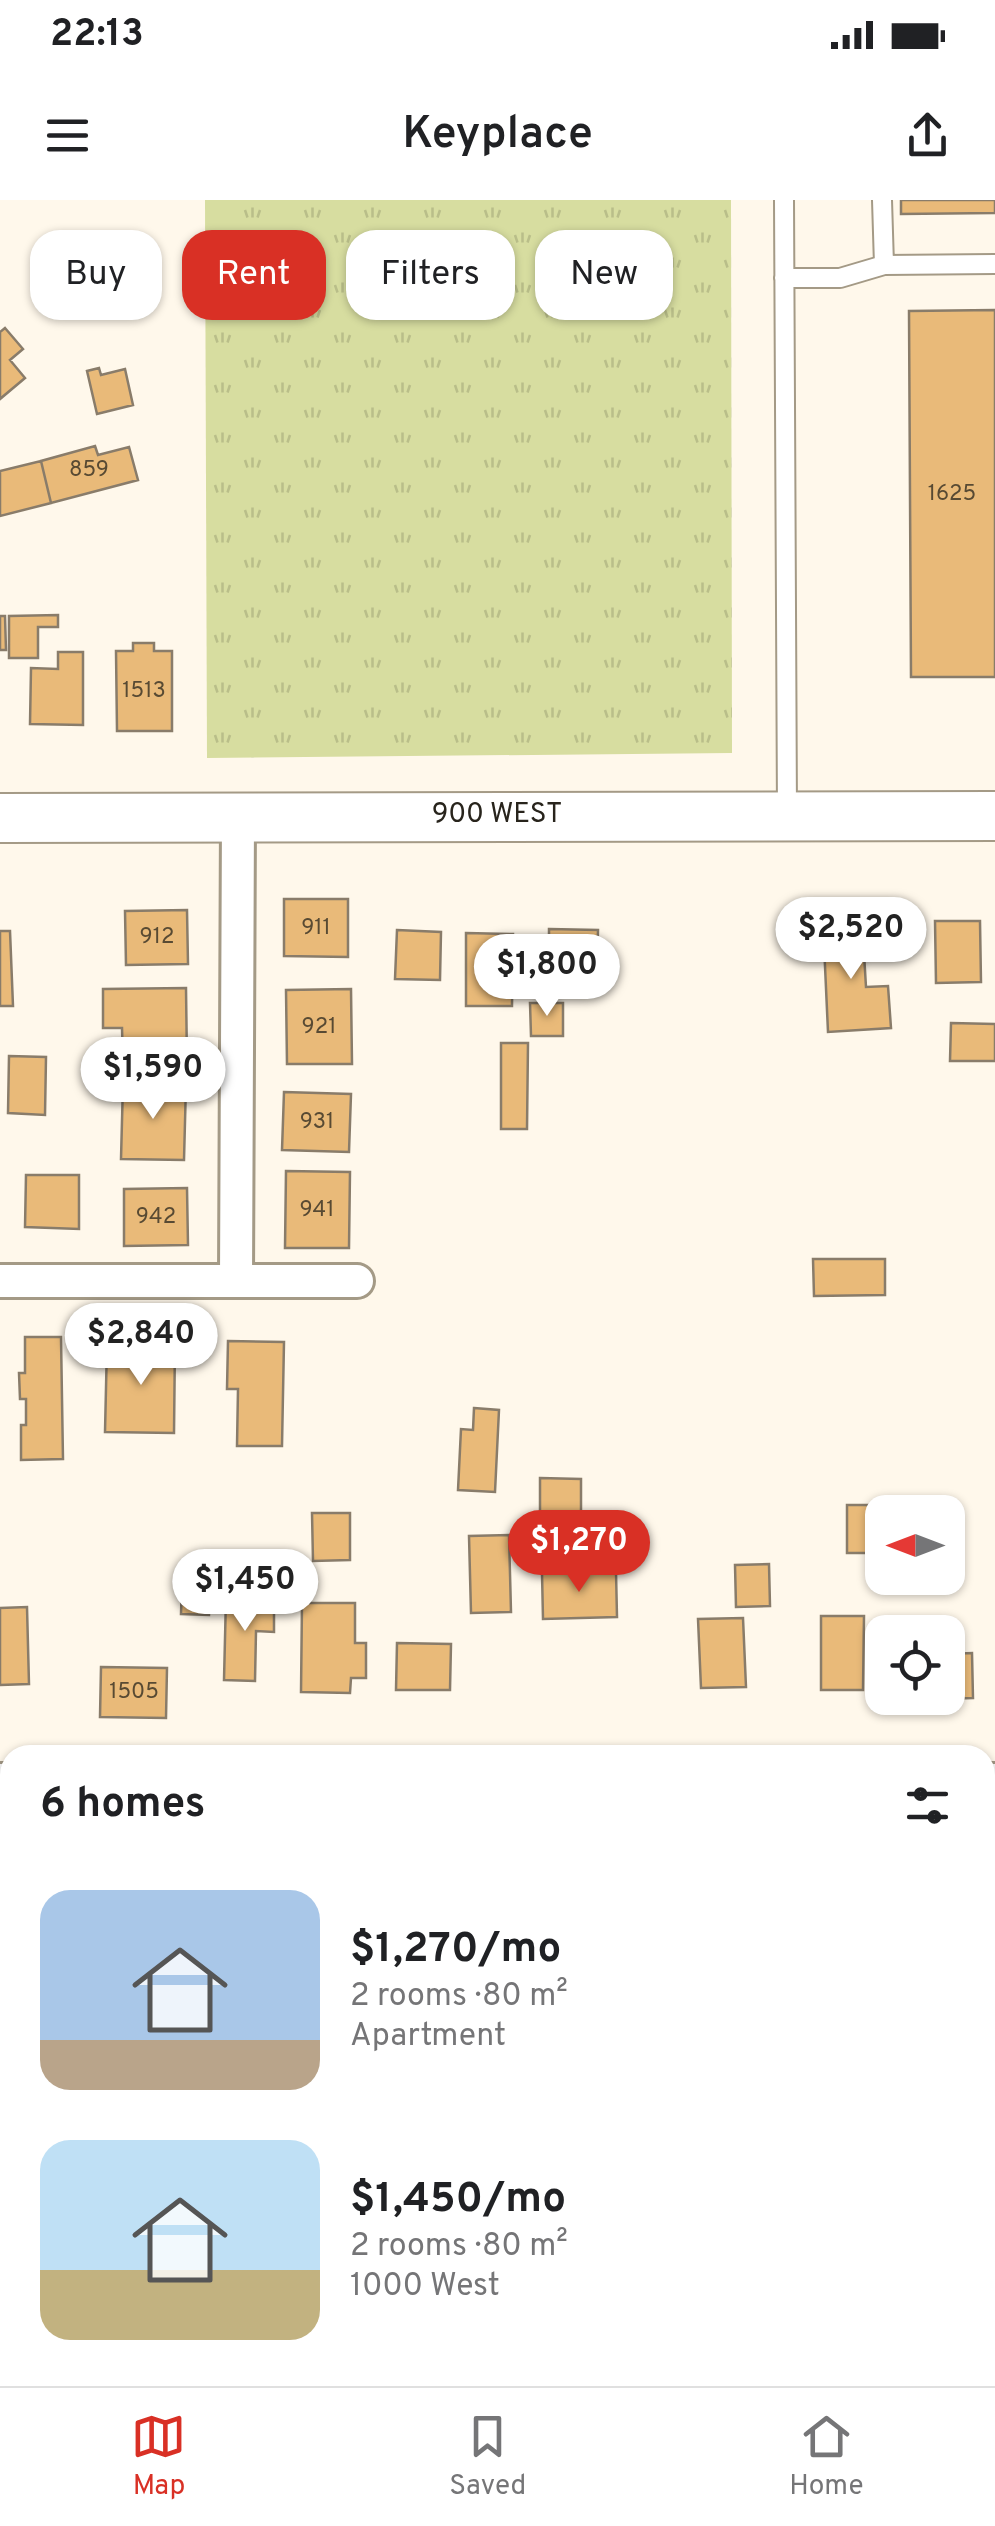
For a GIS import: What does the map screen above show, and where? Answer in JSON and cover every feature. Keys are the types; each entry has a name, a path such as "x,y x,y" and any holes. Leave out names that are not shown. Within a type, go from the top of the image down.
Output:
{"main road":[{"name":"900 WEST","path":"0,818 995,816"}],"street":[{"path":"236,1280 238,816"},
{"path":"0,1281 357,1280"}],"lane":[{"path":"784,200 787,814"},
{"path":"882,200 884,265"},
{"path":"784,278 840,278 884,265 995,264"}],"green space":[{"path":"205,200 731,200 732,753 207,758 205,320 326,320 326,230 205,230"}],"building":[{"path":"901,200 995,200 995,213 901,214"},
{"path":"995,310 995,677 911,677 909,311"},
{"path":"5,328 23,349 10,360 25,378 0,399 0,332"},
{"path":"99,368 101,375 125,369 133,405 97,414 87,371"},
{"path":"95,446 98,455 129,447 138,480 51,503 41,461"},
{"path":"41,461 51,503 0,516 0,471"},
{"path":"58,615 58,627 38,627 38,658 9,658 9,616"},
{"path":"0,616 5,616 6,650 0,650"},
{"path":"133,643 154,643 154,651 172,651 172,731 117,731 116,651 133,651"},
{"path":"58,652 83,652 83,725 30,724 31,668 58,669"},
{"path":"284,899 348,899 348,957 284,956"},
{"path":"187,910 188,964 126,965 125,911"},
{"path":"862,920 866,987 888,986 891,1028 828,1032 823,922"},
{"path":"935,921 980,921 981,982 936,983"},
{"path":"549,929 598,930 597,972 549,971"},
{"path":"397,930 441,932 440,980 395,979"},
{"path":"0,931 10,931 13,1006 0,1006"},
{"path":"466,933 513,934 512,1006 466,1006"},
{"path":"186,988 187,1063 123,1064 122,1028 103,1028 103,989"},
{"path":"351,989 352,1064 287,1064 286,990"},
{"path":"530,1003 563,1003 563,1036 531,1036"},
{"path":"951,1023 995,1024 995,1061 950,1061"},
{"path":"501,1043 528,1043 527,1129 501,1129"},
{"path":"9,1056 46,1057 45,1115 8,1113"},
{"path":"123,1083 186,1084 184,1160 121,1159"},
{"path":"284,1092 351,1094 349,1152 282,1150"},
{"path":"286,1171 350,1172 349,1248 285,1248"},
{"path":"26,1175 79,1175 79,1229 25,1227"},
{"path":"187,1188 188,1245 124,1246 124,1189"},
{"path":"813,1259 885,1259 885,1295 814,1296"},
{"path":"25,1337 61,1337 63,1459 21,1460 26,1399 20,1399 19,1373 25,1373"},
{"path":"175,1341 174,1433 105,1432 107,1344"},
{"path":"228,1341 284,1342 282,1446 237,1446 238,1389 227,1389"},
{"path":"474,1408 499,1410 495,1492 458,1490 461,1429 473,1430"},
{"path":"540,1478 581,1479 581,1519 540,1518"},
{"path":"847,1505 865,1505 865,1553 847,1553"},
{"path":"312,1513 350,1513 350,1560 313,1561"},
{"path":"509,1535 511,1612 471,1613 469,1536"},
{"path":"769,1564 770,1606 736,1607 735,1565"},
{"path":"616,1572 617,1617 543,1619 542,1573"},
{"path":"182,1583 210,1583 209,1615 181,1614"},
{"path":"226,1597 274,1597 274,1632 256,1631 255,1681 224,1680"},
{"path":"302,1603 355,1603 355,1643 366,1643 366,1678 351,1678 350,1693 301,1692"},
{"path":"27,1607 29,1684 0,1685 0,1608"},
{"path":"821,1616 864,1616 863,1690 821,1690"},
{"path":"743,1618 746,1687 701,1688 698,1619"},
{"path":"397,1643 451,1644 450,1690 396,1690"},
{"path":"965,1653 972,1653 973,1698 965,1698"},
{"path":"101,1667 167,1668 166,1718 100,1717"}]}
